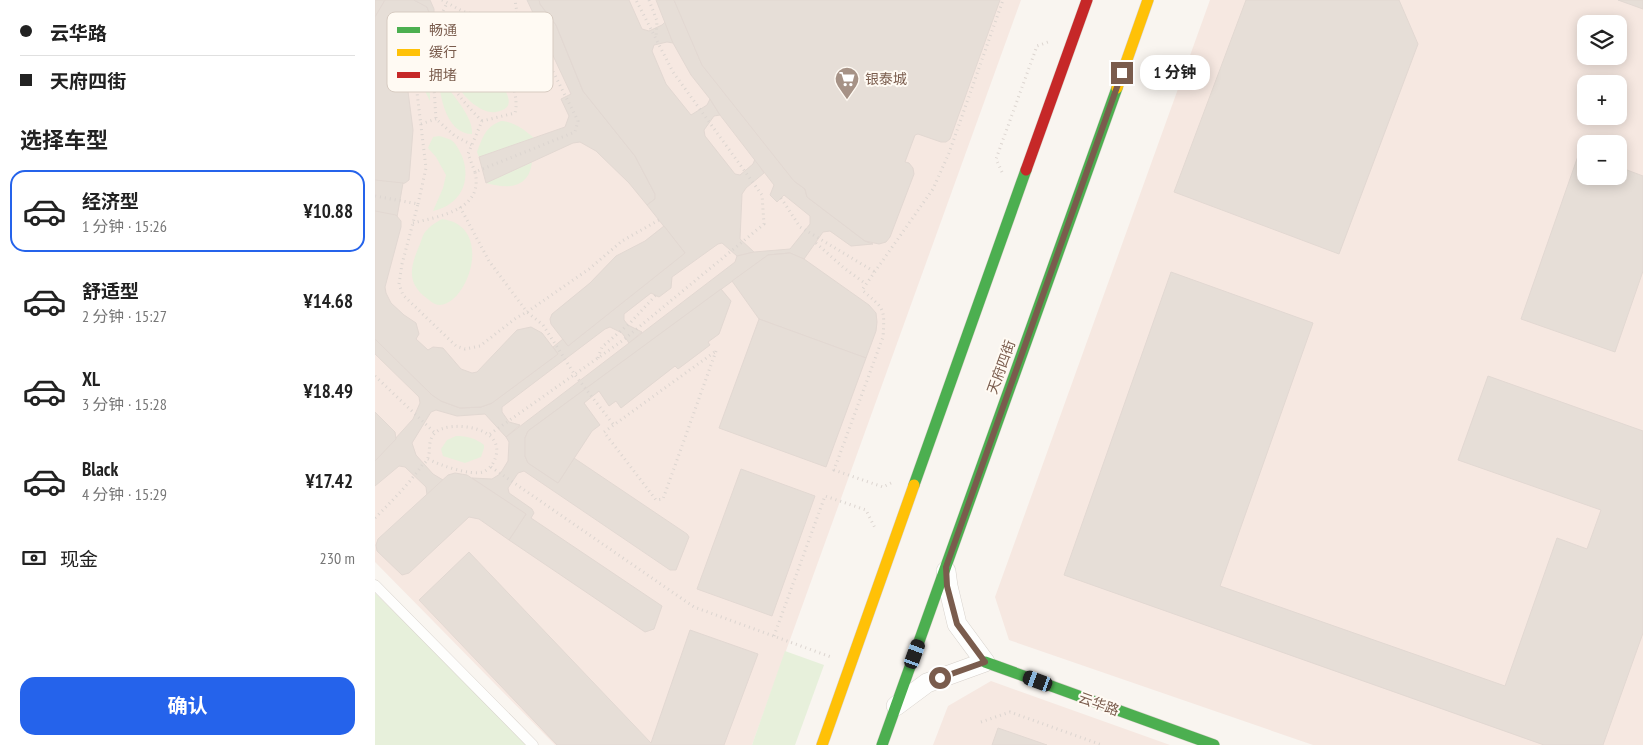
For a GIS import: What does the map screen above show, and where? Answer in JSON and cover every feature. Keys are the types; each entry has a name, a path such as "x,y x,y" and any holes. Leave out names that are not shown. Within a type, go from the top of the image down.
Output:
{"main road":[{"path":"822,745 1087,0"},
{"name":"天府四街","path":"882,745 1148,0"},
{"name":"云华路","path":"985,662 1214,745"}],"street":[{"path":"896,706 927,683 985,662 957,624 947,586 946,567"}],"lane":[{"path":"375,585 533,745"}],"path":[{"path":"442,0 466,12"},
{"path":"491,434 622,341 764,224 762,195 683,88 636,0"},
{"path":"649,0 657,21 656,39"},
{"path":"895,481 883,487 834,470 883,337 884,318 882,308 862,290 933,189 949,153 1003,0"},
{"path":"443,12 447,3"},
{"path":"999,181 1003,172 996,159 1037,46 1050,41"},
{"path":"475,172 575,132 578,121 553,71"},
{"path":"418,92 426,168 402,264 399,284 403,295 456,346 465,349 480,346 515,318 527,312 589,269 622,240 659,220"},
{"path":"434,92 436,119 455,136 472,145"},
{"path":"457,92 465,104 482,121"},
{"path":"482,121 511,116 515,113 518,105 514,92"},
{"path":"421,124 436,119"},
{"path":"413,223 451,213 472,198 477,182 468,154 482,121"},
{"path":"375,196 418,204"},
{"path":"781,198 800,227 875,272"},
{"path":"460,207 489,261 527,312 543,325 575,374 613,424"},
{"path":"816,243 844,268 866,284"},
{"path":"597,359 602,347 630,323 656,295"},
{"path":"716,351 663,499 656,500 604,432 613,424 684,373 716,351"},
{"path":"375,376 435,433"},
{"path":"375,518 415,477 428,459 429,443 435,433 442,428 476,429 491,434 497,446 497,454 491,467 483,472 449,467 428,459"},
{"path":"491,467 694,607 832,657"},
{"path":"774,636 825,496 866,510 877,531"},
{"path":"981,722 1010,712 1102,745"}],"shaded area":[{"path":"375,0 1021,0 752,745 555,745 375,562"},
{"path":"1210,0 1643,0 1643,745 1313,745 1009,640 995,597"},
{"path":"991,681 1170,745 933,745 948,706"}],"green space":[{"path":"426,92 430,92 430,101"},
{"path":"441,92 451,92 470,121 472,134 464,133 457,129 447,115"},
{"path":"462,92 506,92 509,103 503,110 488,112"},
{"path":"501,121 514,124 534,138 479,157 477,152 485,133 491,126"},
{"path":"439,136 451,140 456,145 465,166 465,175 464,183 457,198 450,204 433,211 443,188 446,175 436,157 428,148 433,137"},
{"path":"532,162 527,178 516,185 502,186 486,183"},
{"path":"442,219 458,225 468,235 472,249 467,279 460,292 450,301 440,305 432,302 418,290 412,278 412,271 425,233 432,225"},
{"path":"456,436 471,438 484,445 481,457 465,463 443,456 441,449 447,440"},
{"path":"375,593 498,715 526,745 375,745"},
{"path":"785,651 824,665 795,745 752,745"}],"building":[{"path":"375,0 385,0 375,17"},
{"path":"385,0 414,0 427,7 429,12 387,12 387,92 408,92 413,130 409,180 399,184 375,180 375,17"},
{"path":"414,0 430,0 434,12 429,12 427,7"},
{"path":"527,0 539,0 546,12 533,12"},
{"path":"539,0 629,0 642,29 649,31 665,22 673,43 667,42 654,45 652,51 666,84 691,115 707,105 710,99 720,115 714,116 704,130 705,136 735,174 740,175 753,164 755,159 764,173 746,188 742,194 740,239 754,252 737,256 722,243 718,244 672,277 671,288 659,297 651,293 624,314 624,320 628,325 642,332 629,343 622,333 610,327 605,329 502,407 502,412 509,422 520,425 506,437 485,414 457,416 436,410 431,412 412,443 416,455 433,474 443,480 427,495 426,487 405,467 399,466 375,486 375,461 413,419 420,403 419,397 375,354 375,339 432,395 441,401 460,408 481,407 492,403 558,354 553,347 563,339 568,346 685,253 647,205 655,199 655,194 635,156 583,91 553,21 553,12 546,12"},
{"path":"656,0 674,0 702,65 794,181 805,189 807,197 865,241 873,244 851,246 830,231 823,232 804,259 790,253 768,255 528,431 525,438 525,456 528,463 558,483 574,458 689,537 676,570 670,570 524,471 518,473 508,488 509,493 532,509 534,513 531,518 662,606 654,629 645,632 509,540 526,514 472,478 492,479 500,474 508,461 509,442 506,437 735,262 737,256 754,252 790,249 810,224 810,216 784,195 777,202 770,195 774,185 691,75 673,43"},
{"name":"银泰城","path":"674,0 1000,0 950,139 946,142 941,142 918,134 915,135 905,162 909,163 913,168 914,174 890,237 886,242 879,244 865,241 807,197 805,189 794,181 702,65"},
{"path":"1246,0 1399,0 1418,44 1339,254 1174,192"},
{"path":"1618,0 1643,0 1643,9"},
{"path":"553,21 583,91 635,156 655,194 655,199 647,205 629,183 596,151 580,142 573,143 486,183 479,157 565,127 569,116 561,99 571,94 553,56"},
{"path":"1577,159 1577,185 1627,185 1627,170 1643,176 1643,271 1615,352 1521,319"},
{"path":"375,180 403,183 397,217 375,211"},
{"path":"375,211 396,215 401,221 385,287 386,293 391,303 416,323 419,334 416,339 428,350 433,347 443,348 461,369 472,373 477,372 517,330 531,327 542,333 558,354 492,403 481,407 460,408 441,401 432,395 375,339"},
{"path":"664,226 685,253 568,346 551,324 552,314 590,283 616,256 645,241"},
{"path":"790,253 804,259 869,305 876,313 876,331 866,358 759,319 732,281 768,255"},
{"path":"1171,272 1313,323 1220,586 1505,686 1557,538 1587,549 1601,510 1458,460 1488,376 1643,431 1643,633 1603,745 1544,745 1064,575"},
{"path":"721,289 731,301 719,334 708,342 710,345 678,369 675,366 621,408 616,401 609,406 599,391 584,403 600,425 592,431 558,483 528,463 525,456 525,438 528,431"},
{"path":"759,319 866,358 826,467 719,428"},
{"path":"375,412 395,432 396,439 375,461"},
{"path":"741,469 815,496 772,616 697,589"},
{"path":"455,473 467,475 526,514 509,540 479,519 469,517 409,573 402,575 377,551 378,539 448,475"},
{"path":"469,552 651,743 690,630 758,654 724,745 557,745 419,600"},
{"path":"998,728 1047,745 992,745"}],"traffic: fast":[{"path":"882,745 1117,88"},
{"path":"914,485 1026,170"},
{"path":"985,662 1214,745"}],"traffic: slow":[{"path":"1117,88 1148,0"},
{"path":"822,745 914,485"}],"traffic: jam":[{"path":"1026,170 1087,0"}],"place":[{"name":"银泰城","path":"847,100"}],"route":[{"path":"940,678 985,662 957,624 947,586 946,567 1122,73"}]}
